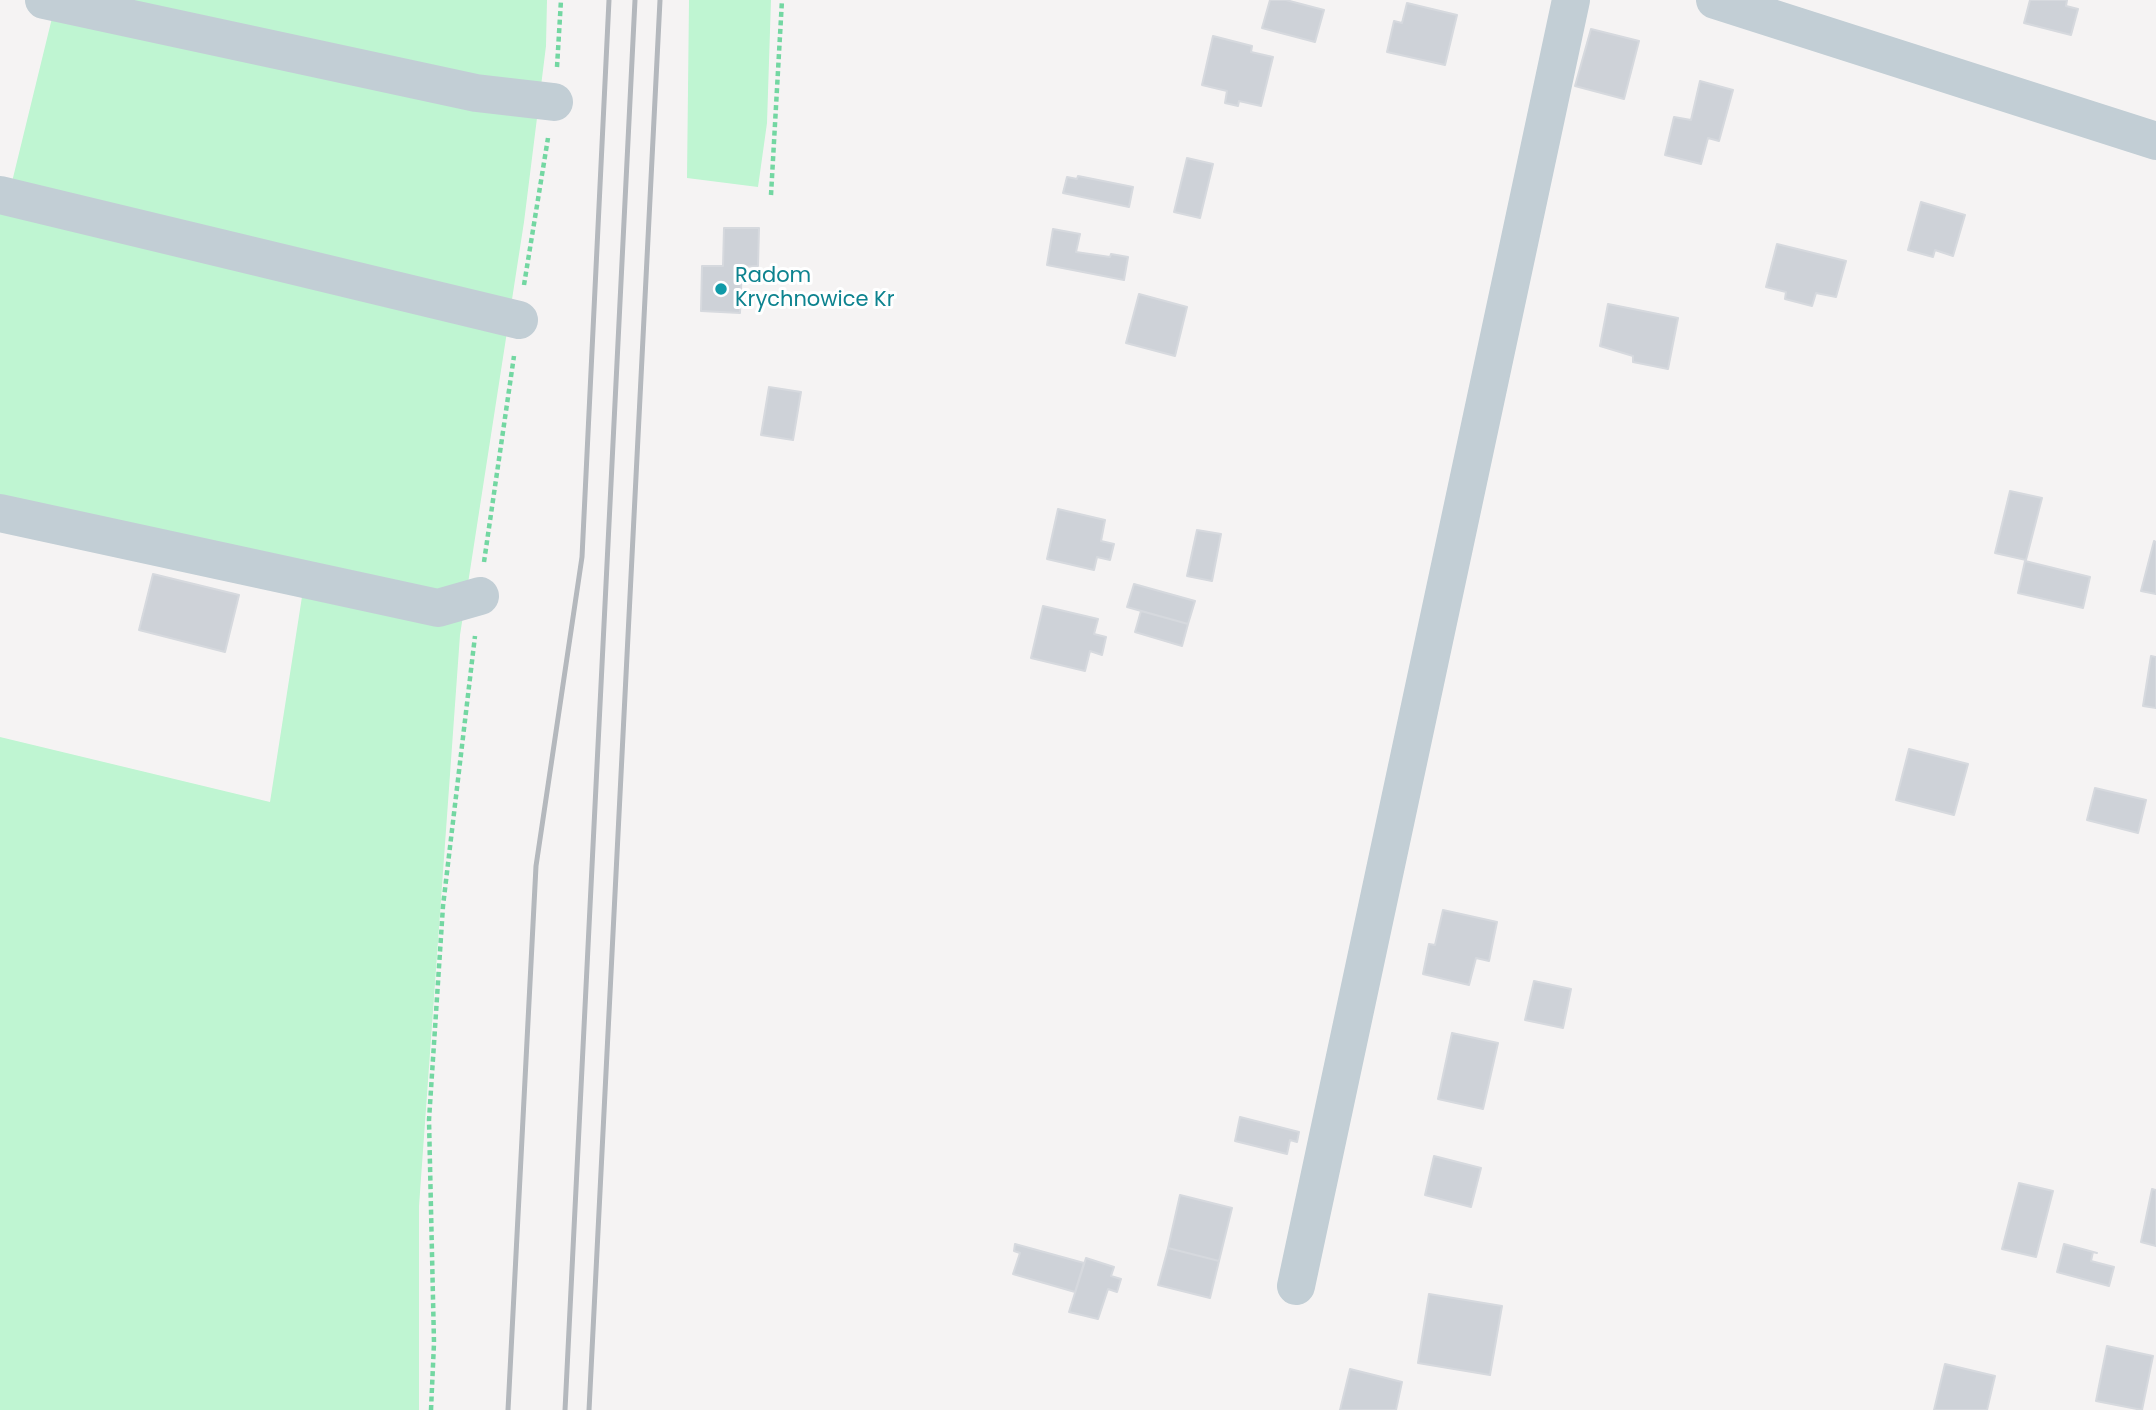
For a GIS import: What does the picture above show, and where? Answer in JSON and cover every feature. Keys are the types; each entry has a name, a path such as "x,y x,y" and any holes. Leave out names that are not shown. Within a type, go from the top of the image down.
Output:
{"street":[{"path":"44,0 476,93 554,102"},
{"path":"1296,1286 1571,0"},
{"path":"1715,0 2156,141"},
{"path":"0,195 519,320"},
{"path":"0,513 438,608 480,596"}],"path":[{"path":"431,1410 434,1343 429,1120 443,906 480,596 519,320 554,102 561,0"},
{"path":"771,195 782,0"}],"green space":[{"path":"102,0 547,0 546,46 524,222 460,635 419,1206 419,1410 0,1410 0,737 270,802 306,571 0,503 0,183 11,186 52,18"},
{"path":"689,0 771,0 767,123 758,187 687,178"}],"building":[{"path":"1270,0 1286,0 1324,10 1315,42 1262,28"},
{"path":"2030,0 2067,0 2066,6 2078,9 2071,35 2024,23"},
{"path":"1407,3 1457,15 1445,65 1387,52 1394,21 1402,23"},
{"path":"1591,29 1639,41 1624,99 1575,86"},
{"path":"1213,36 1252,46 1251,52 1273,57 1261,106 1239,101 1238,106 1225,103 1227,91 1202,85"},
{"path":"1700,81 1733,90 1719,141 1708,138 1701,164 1665,155 1674,117 1691,120"},
{"path":"1187,158 1213,164 1200,218 1174,212"},
{"path":"1078,176 1133,187 1129,207 1063,193 1067,177 1077,179"},
{"path":"1921,202 1965,215 1953,256 1935,250 1933,257 1908,250"},
{"name":"Radom Krychnowice Kr","path":"724,228 759,228 758,266 742,267 740,313 701,311 702,266 723,266"},
{"path":"1053,229 1080,234 1076,252 1128,257 1124,280 1047,265"},
{"path":"1777,244 1846,261 1836,297 1816,293 1812,306 1785,299 1786,292 1766,287"},
{"path":"1139,294 1187,307 1175,356 1126,343"},
{"path":"1608,304 1678,318 1668,369 1633,362 1633,356 1600,346"},
{"path":"769,387 801,392 793,440 761,435"},
{"path":"2010,491 2042,498 2026,560 1995,553"},
{"path":"1058,509 1105,520 1101,541 1114,544 1110,560 1097,557 1094,570 1047,559"},
{"path":"1197,530 1221,534 1212,581 1187,576"},
{"path":"2154,541 2156,542 2156,594 2141,591"},
{"path":"2025,561 2090,577 2083,608 2018,593"},
{"path":"153,574 239,595 225,652 139,630"},
{"path":"1134,584 1195,601 1188,624 1127,607"},
{"path":"1043,606 1098,619 1094,634 1106,637 1102,655 1090,651 1085,671 1031,658"},
{"path":"1141,611 1188,624 1182,646 1135,632"},
{"path":"2151,656 2156,657 2156,708 2143,706"},
{"path":"1909,749 1968,764 1954,815 1896,800"},
{"path":"2095,788 2146,800 2138,833 2087,820"},
{"path":"1443,910 1497,922 1489,961 1476,958 1469,985 1423,974 1429,944 1435,945"},
{"path":"1534,981 1571,989 1563,1028 1525,1020"},
{"path":"1452,1033 1498,1043 1483,1109 1438,1099"},
{"path":"1240,1117 1299,1132 1297,1142 1290,1140 1287,1154 1235,1141"},
{"path":"1434,1156 1481,1168 1471,1207 1425,1195"},
{"path":"2019,1183 2053,1191 2036,1257 2002,1249"},
{"path":"2152,1189 2156,1190 2156,1246 2141,1242"},
{"path":"1180,1195 1232,1208 1219,1261 1168,1248"},
{"path":"1015,1244 1084,1263 1075,1292 1013,1274 1020,1253 1014,1251"},
{"path":"2064,1244 2097,1253 2093,1252 2091,1261 2114,1267 2109,1286 2057,1272"},
{"path":"1168,1248 1219,1261 1210,1298 1158,1285"},
{"path":"1086,1258 1114,1267 1111,1276 1121,1279 1117,1292 1108,1289 1098,1319 1069,1312"},
{"path":"1429,1294 1502,1306 1490,1375 1418,1363"},
{"path":"2107,1346 2153,1356 2142,1410 2096,1401"},
{"path":"1945,1364 1995,1376 1987,1410 1934,1410"},
{"path":"1350,1369 1402,1382 1396,1410 1340,1410"}],"railway":[{"path":"508,1410 536,866 582,557 609,0"},
{"path":"565,1410 635,0"},
{"path":"589,1410 660,0"}],"place":[{"name":"Radom Krychnowice Kr","path":"721,289"}]}
